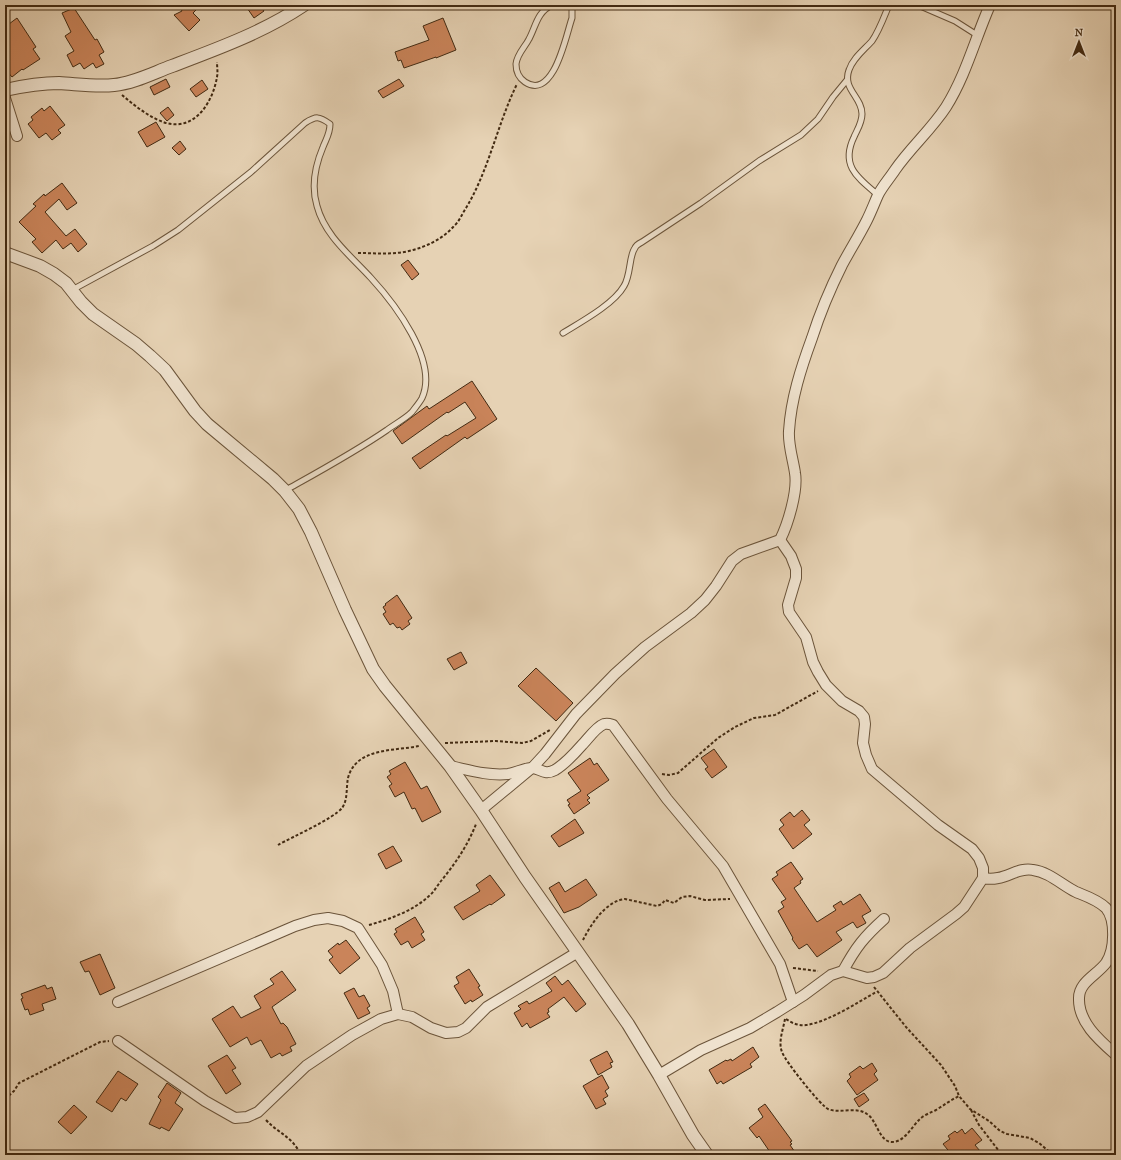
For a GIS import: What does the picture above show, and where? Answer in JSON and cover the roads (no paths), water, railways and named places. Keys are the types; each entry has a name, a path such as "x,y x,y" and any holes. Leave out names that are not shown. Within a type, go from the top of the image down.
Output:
{"street":[{"path":"5,90 40,84 58,83 113,85 136,80 224,46 274,24 304,5"},
{"path":"481,810 533,768 576,714 615,674 645,647 691,613 705,600 732,561 741,554 780,540 787,522 795,486 795,474 790,453 788,433 791,410 797,384 826,299 842,265 867,219 878,194 910,151 931,128 945,108 965,72 977,35 990,5"},
{"path":"5,98 17,136"},
{"path":"5,253 40,266 54,274 72,290 93,314 136,344 165,370 207,424 259,467 285,491 299,509 311,532 345,610 373,668 385,686 450,766 525,877 628,1024 693,1135 707,1155"},
{"path":"659,1075 701,1050 781,1015 793,1002 831,974 840,972 867,978 883,973 910,948 956,914 971,897 983,878 983,868 979,858 972,849 938,825 872,769 863,743 865,724 864,717 859,711 842,701 826,685 813,662 806,637 789,612 789,596 795,583 796,569 791,556 780,540"},
{"path":"450,766 494,774 509,774 533,768 545,773 554,771 581,747 603,724 609,723 613,725 668,799 715,856 780,964 793,1002"},
{"path":"983,878 999,878 1021,870 1033,870 1055,879 1100,902 1107,909 1111,920 1113,937 1111,950 1106,962 1097,973 1085,982 1079,997 1080,1010 1085,1022 1116,1055"},
{"path":"118,1002 295,926 314,920 328,918 343,921 358,928 382,966 393,991 398,1014"},
{"path":"840,972 867,934 884,919"},
{"path":"118,1041 205,1101 235,1118 247,1117 258,1112 306,1066 381,1019 398,1014 412,1017 432,1028 446,1033 458,1032 466,1028 487,1007 578,952"}],"lane":[{"path":"552,5 540,14 534,24 529,39 518,56 516,63 520,78 535,86 546,82 555,71 572,18 571,5"},
{"path":"563,333 588,318 611,300 624,287 629,275 635,248 642,242 702,203 759,161 801,135 818,119 847,80 850,69 856,58 873,39 889,5"},
{"path":"918,5 956,21 977,35"},
{"path":"847,80 851,91 861,106 862,115 860,125 853,138 849,151 850,164 856,176 878,194"},
{"path":"72,290 153,246 178,230 251,172 305,123 314,118 322,119 330,124 330,132 319,158 313,186 317,206 326,227 346,252 390,300 408,328 419,347 424,367 426,386 422,398 411,413 378,436 285,491"}]}
